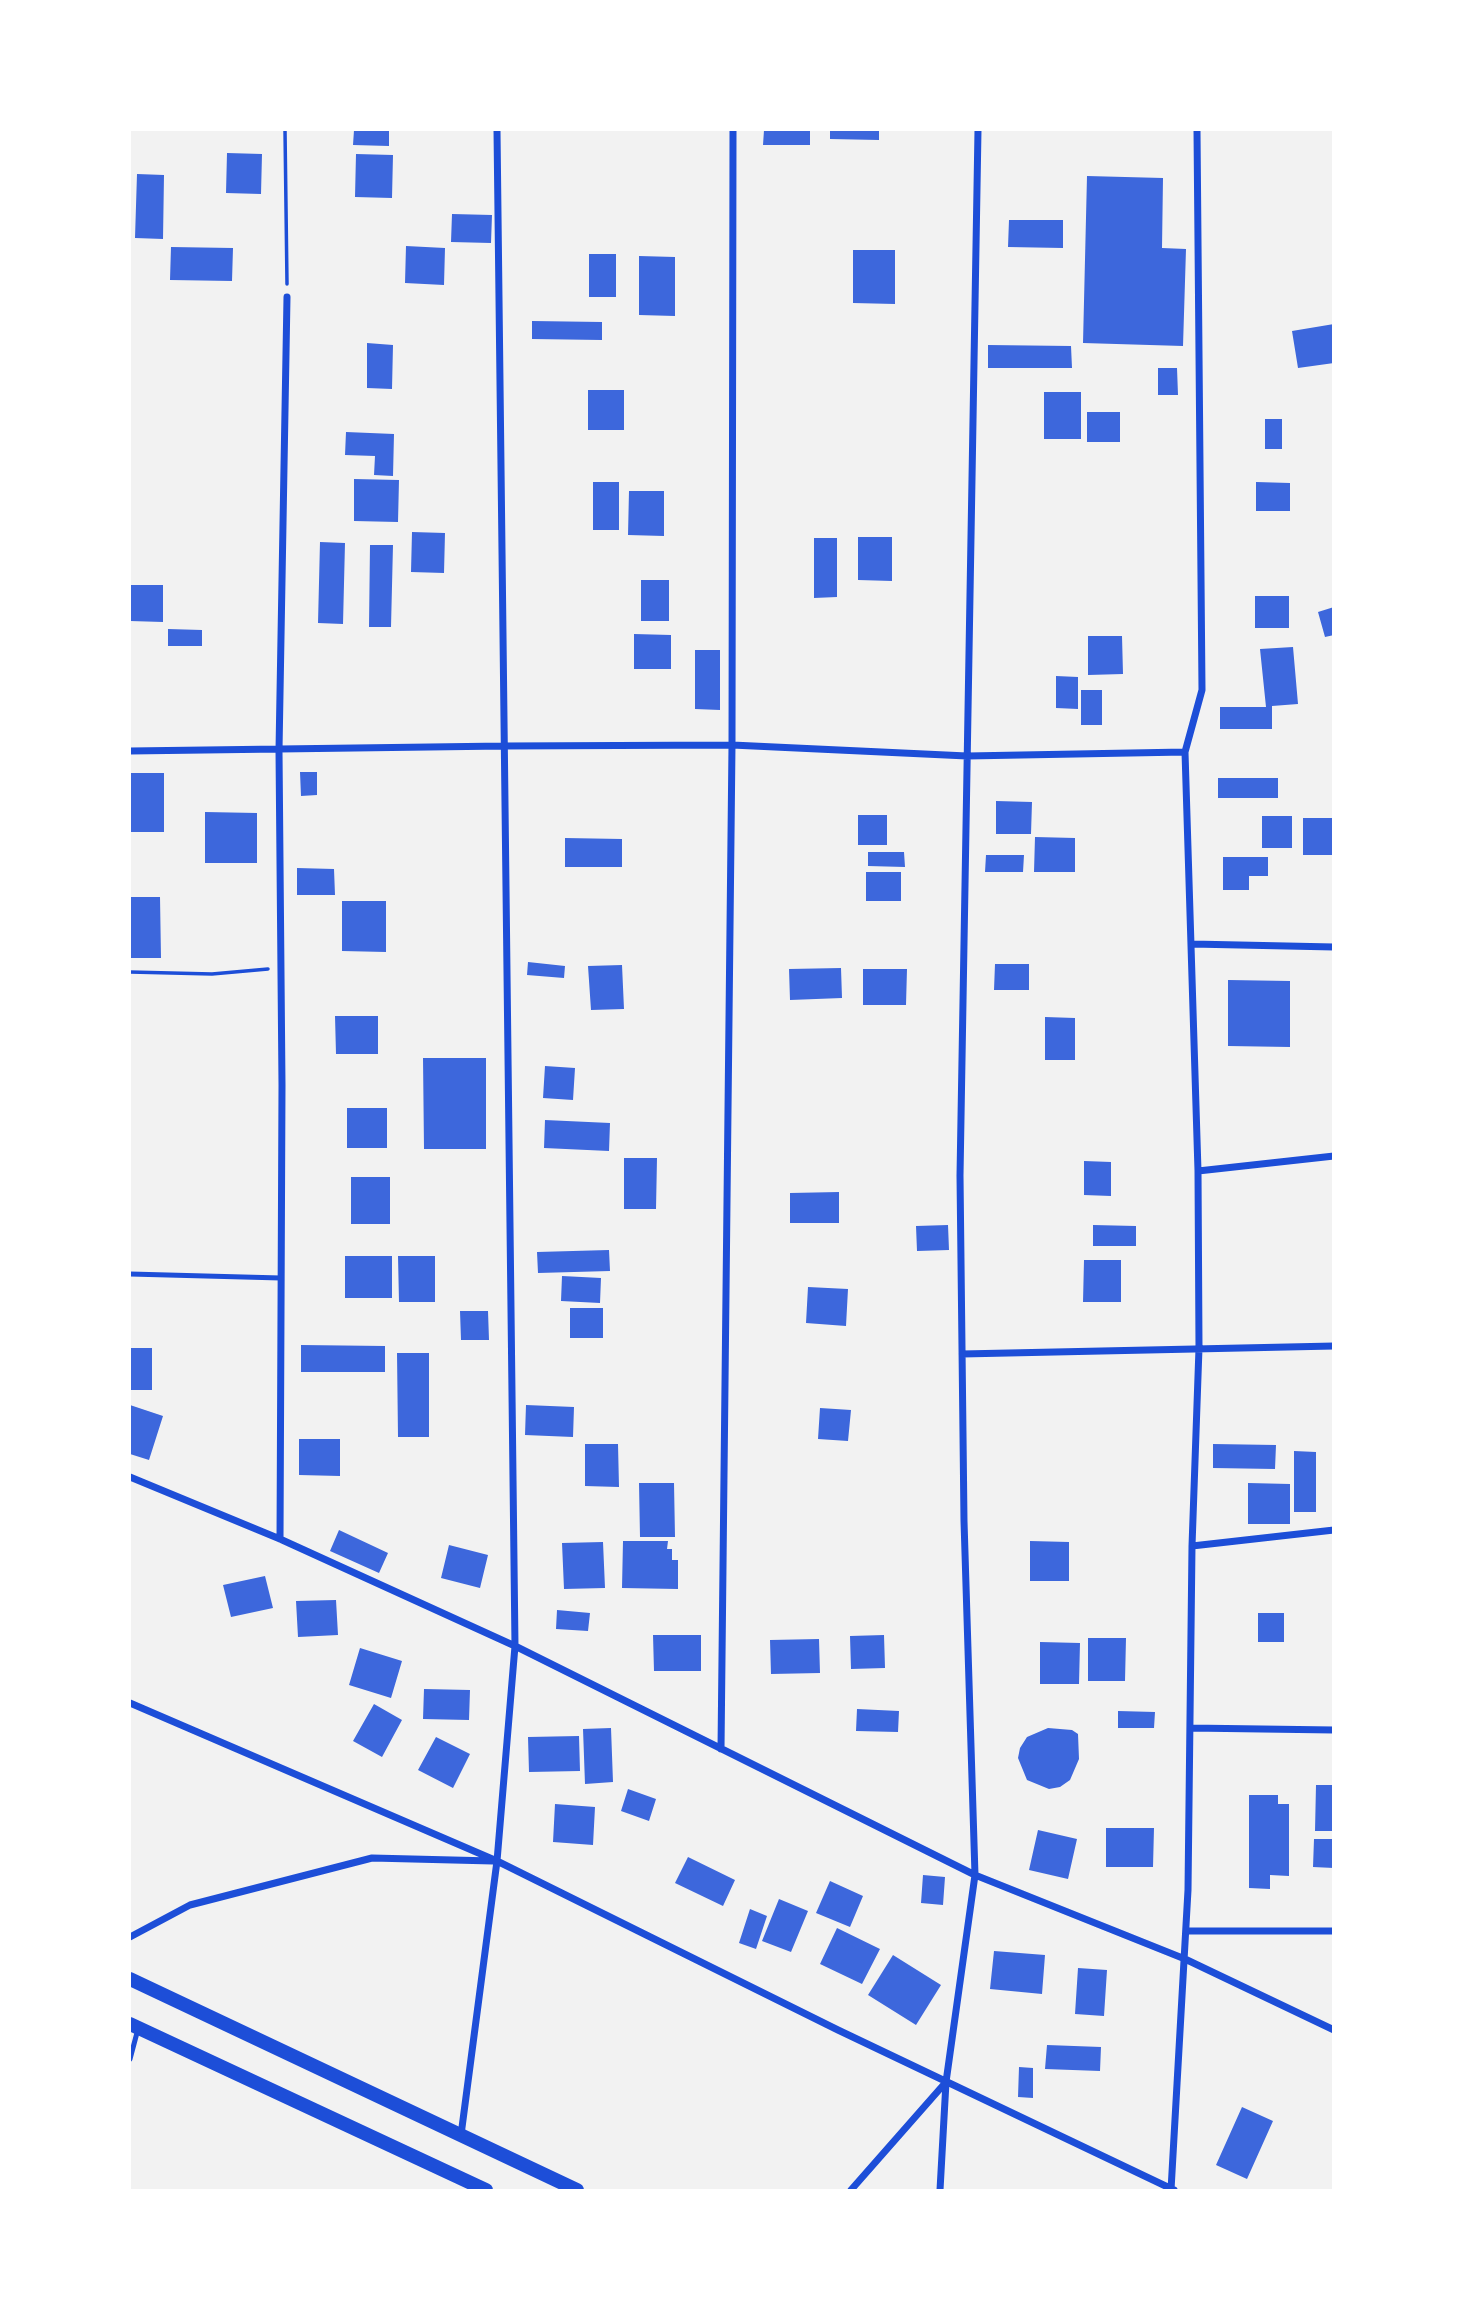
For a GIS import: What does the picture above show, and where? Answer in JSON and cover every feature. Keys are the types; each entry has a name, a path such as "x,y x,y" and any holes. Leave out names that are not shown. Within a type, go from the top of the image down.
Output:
{"main road":[{"path":"130,1979 577,2190"},
{"path":"134,2026 486,2190"}],"street":[{"path":"461,2135 497,1861 515,1646 497,130"},
{"path":"721,1749 732,745 733,130"},
{"path":"940,2190 946,2082 975,1875 964,1521 960,1175 978,130"},
{"path":"130,1703 497,1861 1172,2190 1186,1931 1192,1546 1199,1349 1198,1171 1185,752 1202,690 1196,130"},
{"path":"280,1539 279,750 287,297"},
{"path":"130,751 732,745 967,756 1185,752"},
{"path":"1192,944 1334,947"},
{"path":"1198,1171 1334,1156"},
{"path":"962,1354 1334,1346"},
{"path":"130,1477 280,1539 515,1646 975,1875 1185,1959 1334,2030"},
{"path":"1192,1546 1334,1530"},
{"path":"1191,1728 1334,1730"},
{"path":"130,1937 190,1905 372,1858 497,1861"},
{"path":"1186,1931 1334,1931"},
{"path":"851,2190 946,2082"}],"lane":[{"path":"130,1274 281,1278"},
{"path":"130,2059 134,2026"}],"path":[{"path":"285,130 287,297"},
{"path":"130,972 212,974 281,967"}],"building":[{"path":"354,130 389,130 389,146 353,145"},
{"path":"764,130 810,130 810,145 763,145"},
{"path":"830,130 879,130 879,140 830,139"},
{"path":"227,153 262,154 261,194 226,193"},
{"path":"356,154 393,155 392,198 355,197"},
{"path":"137,174 164,175 163,239 135,238"},
{"path":"1087,176 1163,178 1162,248 1186,249 1183,346 1083,343"},
{"path":"452,214 492,215 491,243 451,242"},
{"path":"1009,220 1063,220 1063,248 1008,247"},
{"path":"406,246 445,248 444,285 405,283"},
{"path":"171,247 233,248 232,281 170,280"},
{"path":"853,250 895,250 895,304 853,303"},
{"path":"589,254 616,254 616,297 589,297"},
{"path":"639,256 675,257 675,316 639,315"},
{"path":"532,321 602,322 602,340 532,339"},
{"path":"1334,324 1334,363 1298,368 1292,331"},
{"path":"367,343 393,345 392,389 367,388"},
{"path":"988,345 1071,346 1072,368 988,368"},
{"path":"1158,368 1177,368 1178,395 1158,395"},
{"path":"588,390 624,390 624,430 588,430"},
{"path":"1044,392 1081,392 1081,439 1044,439"},
{"path":"1087,412 1120,412 1120,442 1087,442"},
{"path":"1265,419 1282,419 1282,449 1265,449"},
{"path":"346,432 394,434 393,476 374,475 375,456 345,455"},
{"path":"354,479 399,480 398,522 354,521"},
{"path":"593,482 619,482 619,530 593,530"},
{"path":"1256,482 1290,483 1290,511 1256,511"},
{"path":"629,491 664,491 664,536 628,535"},
{"path":"412,532 445,533 444,573 411,572"},
{"path":"858,537 892,537 892,581 858,580"},
{"path":"814,538 837,538 837,597 814,598"},
{"path":"320,542 345,543 343,624 318,623"},
{"path":"370,545 393,545 391,627 369,627"},
{"path":"641,580 669,580 669,621 641,621"},
{"path":"130,585 163,585 163,622 130,621"},
{"path":"1255,596 1289,596 1289,628 1255,628"},
{"path":"1334,607 1334,635 1325,637 1318,612"},
{"path":"168,629 202,630 202,646 168,646"},
{"path":"634,634 671,635 671,669 634,669"},
{"path":"1088,636 1122,636 1123,674 1088,675"},
{"path":"1293,647 1298,704 1272,706 1272,729 1220,729 1220,707 1266,707 1260,649"},
{"path":"695,650 720,650 720,710 695,709"},
{"path":"1056,676 1078,677 1078,709 1056,708"},
{"path":"1081,690 1102,690 1102,725 1081,725"},
{"path":"300,772 317,772 317,795 301,796"},
{"path":"130,773 164,773 164,832 130,832"},
{"path":"1218,778 1278,778 1278,798 1218,798"},
{"path":"996,801 1032,802 1031,834 996,834"},
{"path":"205,812 257,813 257,863 205,863"},
{"path":"858,815 887,815 887,845 858,845"},
{"path":"1262,816 1292,816 1292,848 1262,848"},
{"path":"1303,818 1334,818 1334,855 1303,855"},
{"path":"1035,837 1075,838 1075,872 1034,872"},
{"path":"565,838 622,839 622,867 565,867"},
{"path":"868,852 904,852 905,867 868,866"},
{"path":"986,855 1024,855 1023,872 985,872"},
{"path":"1223,857 1268,857 1268,876 1249,876 1249,890 1223,890"},
{"path":"297,868 334,869 335,895 297,895"},
{"path":"866,872 901,872 901,901 866,901"},
{"path":"130,897 160,897 161,958 130,958"},
{"path":"342,901 386,901 386,952 342,951"},
{"path":"528,962 565,966 564,978 527,975"},
{"path":"995,964 1029,964 1029,990 994,990"},
{"path":"622,965 624,1009 591,1010 588,966"},
{"path":"841,968 842,998 790,1000 789,969"},
{"path":"863,969 907,969 906,1005 863,1005"},
{"path":"1228,980 1290,981 1290,1047 1228,1046"},
{"path":"335,1016 378,1016 378,1054 336,1054"},
{"path":"1045,1017 1075,1018 1075,1060 1045,1060"},
{"path":"423,1058 486,1058 486,1149 424,1149"},
{"path":"545,1066 575,1068 573,1100 543,1098"},
{"path":"347,1108 387,1108 387,1148 347,1148"},
{"path":"545,1120 610,1123 609,1151 544,1148"},
{"path":"624,1158 657,1158 656,1209 624,1209"},
{"path":"1084,1161 1111,1162 1111,1196 1084,1195"},
{"path":"351,1177 390,1177 390,1224 351,1224"},
{"path":"839,1192 839,1223 790,1223 790,1193"},
{"path":"948,1225 949,1250 917,1251 916,1226"},
{"path":"1093,1225 1136,1226 1136,1246 1093,1246"},
{"path":"609,1250 610,1271 538,1273 537,1252"},
{"path":"345,1256 392,1256 392,1298 345,1298"},
{"path":"398,1256 435,1256 435,1302 399,1302"},
{"path":"1084,1260 1121,1260 1121,1302 1083,1302"},
{"path":"562,1276 601,1278 600,1303 561,1301"},
{"path":"808,1287 848,1289 846,1326 806,1323"},
{"path":"570,1308 603,1308 603,1338 570,1338"},
{"path":"460,1311 488,1311 489,1340 461,1340"},
{"path":"301,1345 385,1346 385,1372 301,1372"},
{"path":"130,1348 152,1348 152,1390 130,1390"},
{"path":"397,1353 429,1353 429,1437 398,1437"},
{"path":"130,1405 163,1416 149,1460 130,1454"},
{"path":"526,1405 574,1407 573,1437 525,1435"},
{"path":"820,1408 851,1410 848,1441 818,1439"},
{"path":"299,1439 340,1439 340,1476 299,1475"},
{"path":"585,1444 618,1444 619,1487 585,1486"},
{"path":"1213,1444 1276,1445 1275,1469 1213,1468"},
{"path":"1294,1451 1316,1452 1316,1512 1294,1512"},
{"path":"639,1483 674,1483 675,1537 640,1537"},
{"path":"1248,1483 1290,1484 1290,1524 1248,1524"},
{"path":"339,1530 388,1553 379,1573 330,1551"},
{"path":"623,1541 668,1541 667,1549 672,1549 672,1560 678,1560 678,1589 622,1588"},
{"path":"1030,1541 1069,1542 1069,1581 1030,1581"},
{"path":"603,1542 605,1588 564,1589 562,1543"},
{"path":"449,1545 488,1555 480,1588 441,1578"},
{"path":"265,1576 273,1608 231,1617 223,1585"},
{"path":"336,1600 338,1635 298,1637 296,1601"},
{"path":"557,1610 590,1613 588,1631 556,1629"},
{"path":"1258,1613 1284,1613 1284,1642 1258,1642"},
{"path":"653,1635 701,1635 701,1671 654,1671"},
{"path":"884,1635 885,1668 851,1669 850,1636"},
{"path":"1088,1638 1126,1638 1125,1681 1088,1681"},
{"path":"819,1639 820,1673 771,1674 770,1640"},
{"path":"1040,1642 1080,1643 1079,1684 1040,1684"},
{"path":"360,1648 402,1661 391,1698 349,1685"},
{"path":"424,1689 470,1690 469,1720 423,1719"},
{"path":"374,1704 402,1720 382,1757 353,1741"},
{"path":"857,1709 899,1711 898,1732 856,1731"},
{"path":"1118,1711 1155,1712 1154,1728 1118,1728"},
{"path":"611,1728 613,1782 585,1784 583,1729"},
{"path":"1048,1728 1072,1730 1078,1734 1079,1759 1070,1780 1060,1787 1049,1789 1027,1780 1018,1758 1020,1748 1027,1737"},
{"path":"579,1736 580,1771 529,1772 528,1737"},
{"path":"436,1737 470,1754 453,1788 418,1770"},
{"path":"1316,1785 1334,1785 1334,1831 1315,1831"},
{"path":"628,1789 656,1799 649,1821 621,1811"},
{"path":"1249,1795 1278,1795 1278,1804 1289,1804 1289,1876 1270,1875 1270,1889 1249,1888"},
{"path":"555,1804 595,1807 593,1845 553,1842"},
{"path":"1106,1828 1154,1828 1153,1867 1106,1867"},
{"path":"1038,1830 1077,1839 1068,1879 1029,1870"},
{"path":"1314,1839 1334,1839 1334,1868 1313,1867"},
{"path":"688,1857 735,1880 723,1906 675,1883"},
{"path":"923,1875 945,1877 943,1905 921,1903"},
{"path":"830,1881 863,1896 850,1927 816,1913"},
{"path":"779,1899 808,1911 791,1952 762,1941"},
{"path":"750,1909 767,1916 756,1949 739,1943"},
{"path":"837,1928 880,1949 862,1984 820,1964"},
{"path":"994,1951 1045,1955 1042,1994 990,1989"},
{"path":"893,1955 941,1985 916,2025 868,1995"},
{"path":"1078,1968 1107,1970 1104,2016 1075,2014"},
{"path":"1047,2045 1101,2047 1100,2071 1045,2069"},
{"path":"1019,2067 1033,2068 1033,2098 1018,2097"},
{"path":"1242,2107 1273,2121 1247,2179 1216,2165"}]}
